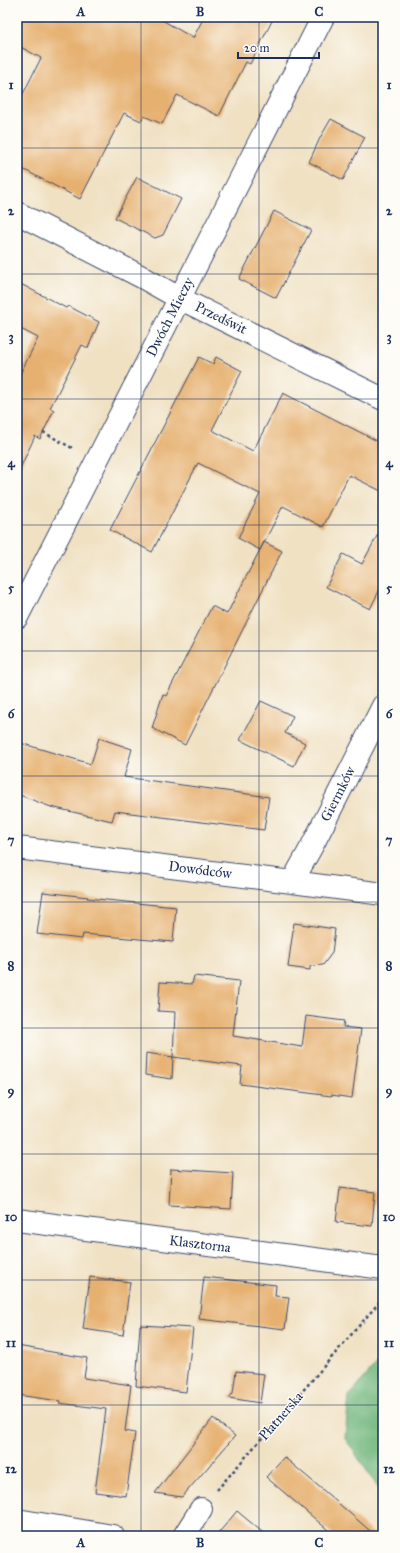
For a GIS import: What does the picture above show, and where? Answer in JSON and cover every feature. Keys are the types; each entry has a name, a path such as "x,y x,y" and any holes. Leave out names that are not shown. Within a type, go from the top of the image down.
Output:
{"street":[{"name":"Dwóch Mieczy","path":"17,617 323,17"},
{"name":"Przedświt","path":"17,213 180,298 383,399"},
{"name":"Giermków","path":"292,882 312,846 383,706"},
{"name":"Dowódców","path":"17,848 383,894"},
{"name":"Klasztorna","path":"17,1220 383,1268"},
{"path":"184,1536 201,1509"},
{"path":"17,1520 113,1536"}],"path":[{"path":"43,432 79,452"},
{"name":"Płatnerska","path":"201,1509 383,1298"}],"green space":[{"path":"383,1356 383,1495 345,1438 349,1396"}],"building":[{"path":"17,17 157,17 193,38 204,17 274,17 250,64 246,62 219,116 177,95 162,124 144,116 141,121 124,113 80,199 17,166 17,106 41,58 17,45"},
{"path":"331,119 365,137 343,180 309,162"},
{"path":"137,177 181,199 163,235 155,238 115,218"},
{"path":"274,211 311,230 276,298 239,279"},
{"path":"17,282 66,308 68,306 99,322 88,348 82,345 50,408 54,410 40,439 35,436 17,475 17,380 38,338 17,327"},
{"path":"199,357 213,364 216,357 242,371 212,430 253,451 283,393 383,444 383,492 349,475 323,527 283,506 260,550 238,538 260,494 198,463 152,552 110,530"},
{"path":"383,525 383,583 370,609 326,587 343,554 362,564"},
{"path":"264,542 282,551 185,745 152,728 163,694 166,696 212,606 227,614"},
{"path":"261,701 293,716 285,733 305,743 294,766 240,740"},
{"path":"99,738 132,749 124,777 269,797 264,830 115,811 112,821 51,807 17,794 17,742 91,764"},
{"path":"43,892 176,907 173,942 83,934 82,939 37,934"},
{"path":"294,923 335,929 332,953 323,965 310,966 310,970 288,967"},
{"path":"194,976 239,981 233,1036 302,1047 306,1016 344,1021 343,1027 361,1029 352,1098 240,1084 242,1066 173,1057 175,1012 158,1011 160,982 192,984"},
{"path":"146,1053 173,1057 172,1079 145,1075"},
{"path":"171,1169 233,1173 231,1209 169,1205"},
{"path":"340,1188 375,1192 372,1226 336,1222"},
{"path":"90,1277 130,1282 123,1335 83,1329"},
{"path":"204,1277 276,1285 275,1296 289,1297 285,1329 199,1319"},
{"path":"140,1325 193,1328 186,1392 136,1386"},
{"path":"17,1346 87,1358 84,1378 131,1385 125,1431 135,1433 126,1496 95,1492 106,1409 59,1403 60,1401 17,1395"},
{"path":"236,1371 264,1374 260,1403 229,1398 233,1393"},
{"path":"213,1418 235,1436 182,1497 155,1493"},
{"path":"284,1457 376,1536 335,1536 266,1477"},
{"path":"237,1511 267,1536 216,1536"}]}
